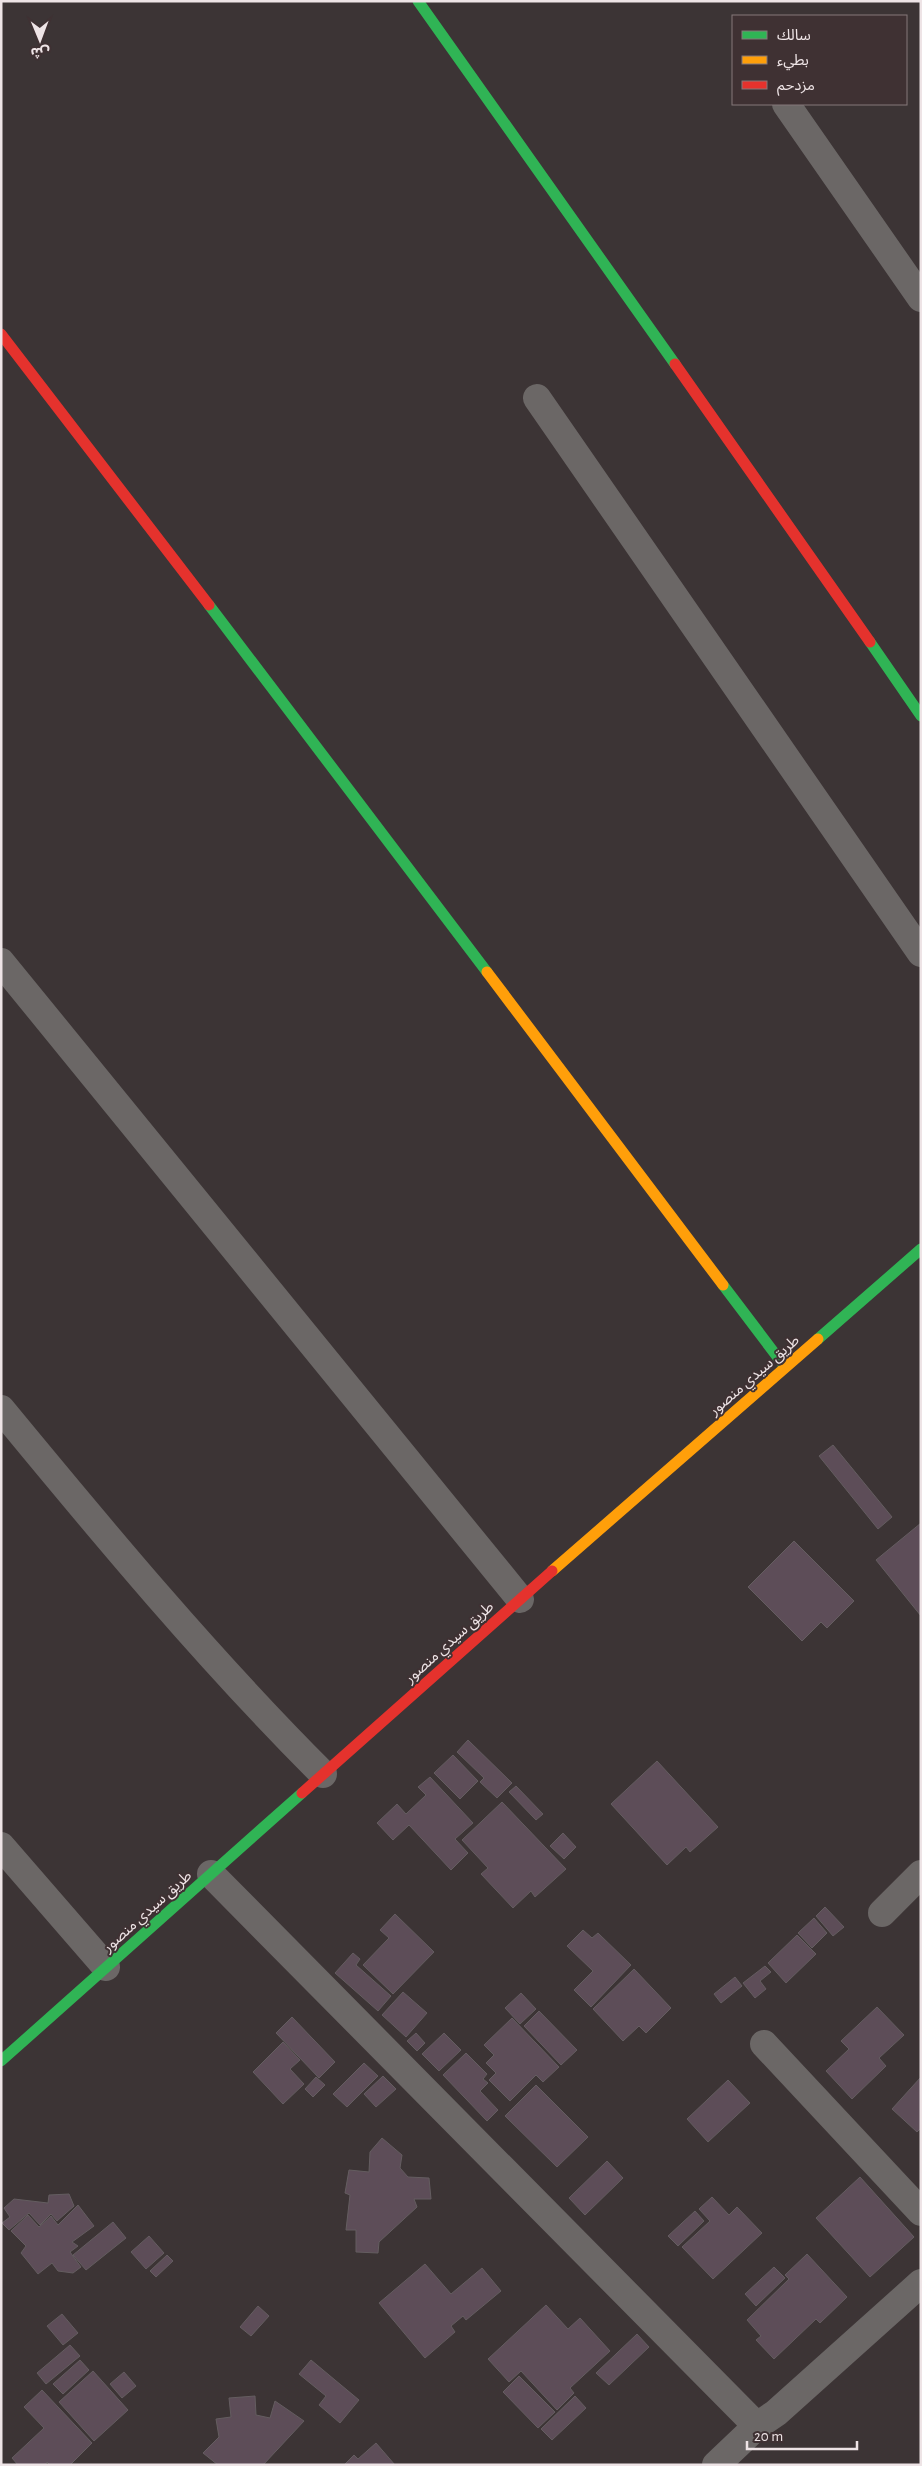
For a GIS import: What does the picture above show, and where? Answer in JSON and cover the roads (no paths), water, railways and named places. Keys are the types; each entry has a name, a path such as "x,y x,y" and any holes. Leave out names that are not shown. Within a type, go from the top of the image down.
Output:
{"street":[{"path":"418,1 532,159 921,716"},
{"path":"787,105 921,298"},
{"path":"1,334 269,683 785,1367"},
{"path":"537,398 921,953"},
{"path":"1,962 520,1599"},
{"name":"طريق سيدي منصور","path":"1,2061 520,1599 921,1249"},
{"path":"1,1408 77,1501 261,1711 323,1774"},
{"path":"1,1846 106,1968"},
{"path":"211,1874 757,2426"},
{"path":"882,1913 921,1874"},
{"path":"764,2044 921,2212"},
{"path":"716,2465 757,2426 776,2413 921,2283"}]}
